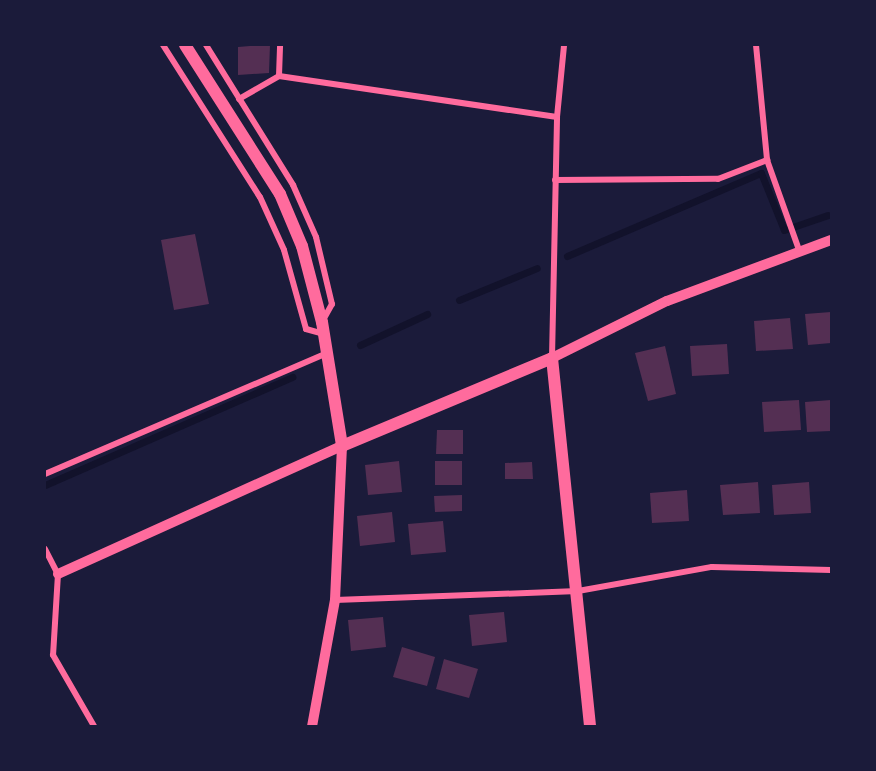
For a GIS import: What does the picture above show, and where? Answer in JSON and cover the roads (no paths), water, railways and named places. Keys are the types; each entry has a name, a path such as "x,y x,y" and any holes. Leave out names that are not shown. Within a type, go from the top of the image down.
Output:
{"main road":[{"path":"185,45 280,194 302,246 323,328 342,446 552,358 578,591 590,726"}],"street":[{"path":"162,45 260,197 284,250 306,329 323,328 332,304 316,237 293,185 206,45"},
{"path":"279,76 280,45"},
{"path":"564,45 557,117 552,358 667,301 831,240"},
{"path":"756,45 767,160 799,250"},
{"path":"239,99 279,76 557,117"},
{"path":"555,180 718,179 767,160"},
{"path":"45,474 328,353"},
{"path":"57,574 342,446 335,600 312,726"},
{"path":"45,549 57,574 53,655 94,726"},
{"path":"335,600 578,591 711,567 831,570"}],"waterway":[{"path":"567,256 761,173 784,230 828,215"},
{"path":"459,300 537,268"},
{"path":"360,345 427,314"},
{"path":"45,485 292,377"}]}
